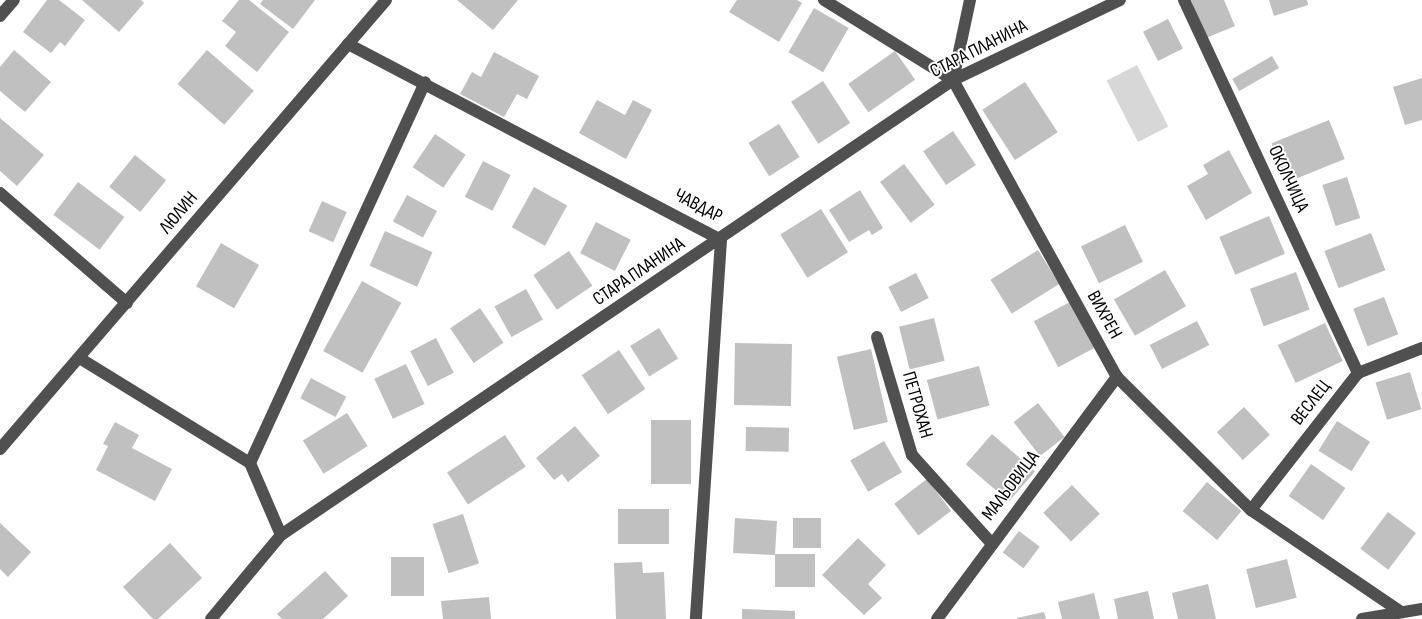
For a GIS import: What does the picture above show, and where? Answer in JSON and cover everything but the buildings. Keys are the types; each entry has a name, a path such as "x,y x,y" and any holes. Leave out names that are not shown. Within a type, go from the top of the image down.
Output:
{"street":[{"path":"0,16 14,0"},
{"name":"ЛЮЛИН","path":"0,449 81,359 386,0"},
{"name":"ВИХРЕН","path":"824,0 954,80 1117,377 1251,510 1401,612"},
{"path":"954,80 970,0"},
{"name":"СТАРА ПЛАНИНА","path":"213,618 281,535 721,240 954,80 1120,0"},
{"name":"ОКОЛЧИЦА","path":"1184,0 1358,373"},
{"name":"ЧАВДАР","path":"348,44 425,82 721,240 696,619"},
{"path":"250,463 425,82"},
{"path":"0,193 127,303"},
{"name":"ПЕТРОХАН","path":"877,336 912,455 992,544"},
{"path":"1358,373 1422,348"},
{"path":"81,359 250,463 281,535"},
{"name":"ВЕСЛЕЦ","path":"1251,510 1358,373"},
{"name":"МАЛЬОВИЦА","path":"937,619 1117,377"},
{"path":"1362,619 1422,609"}],"shaded area":[{"path":"1137,65 1168,126 1138,142 1107,80"}]}
